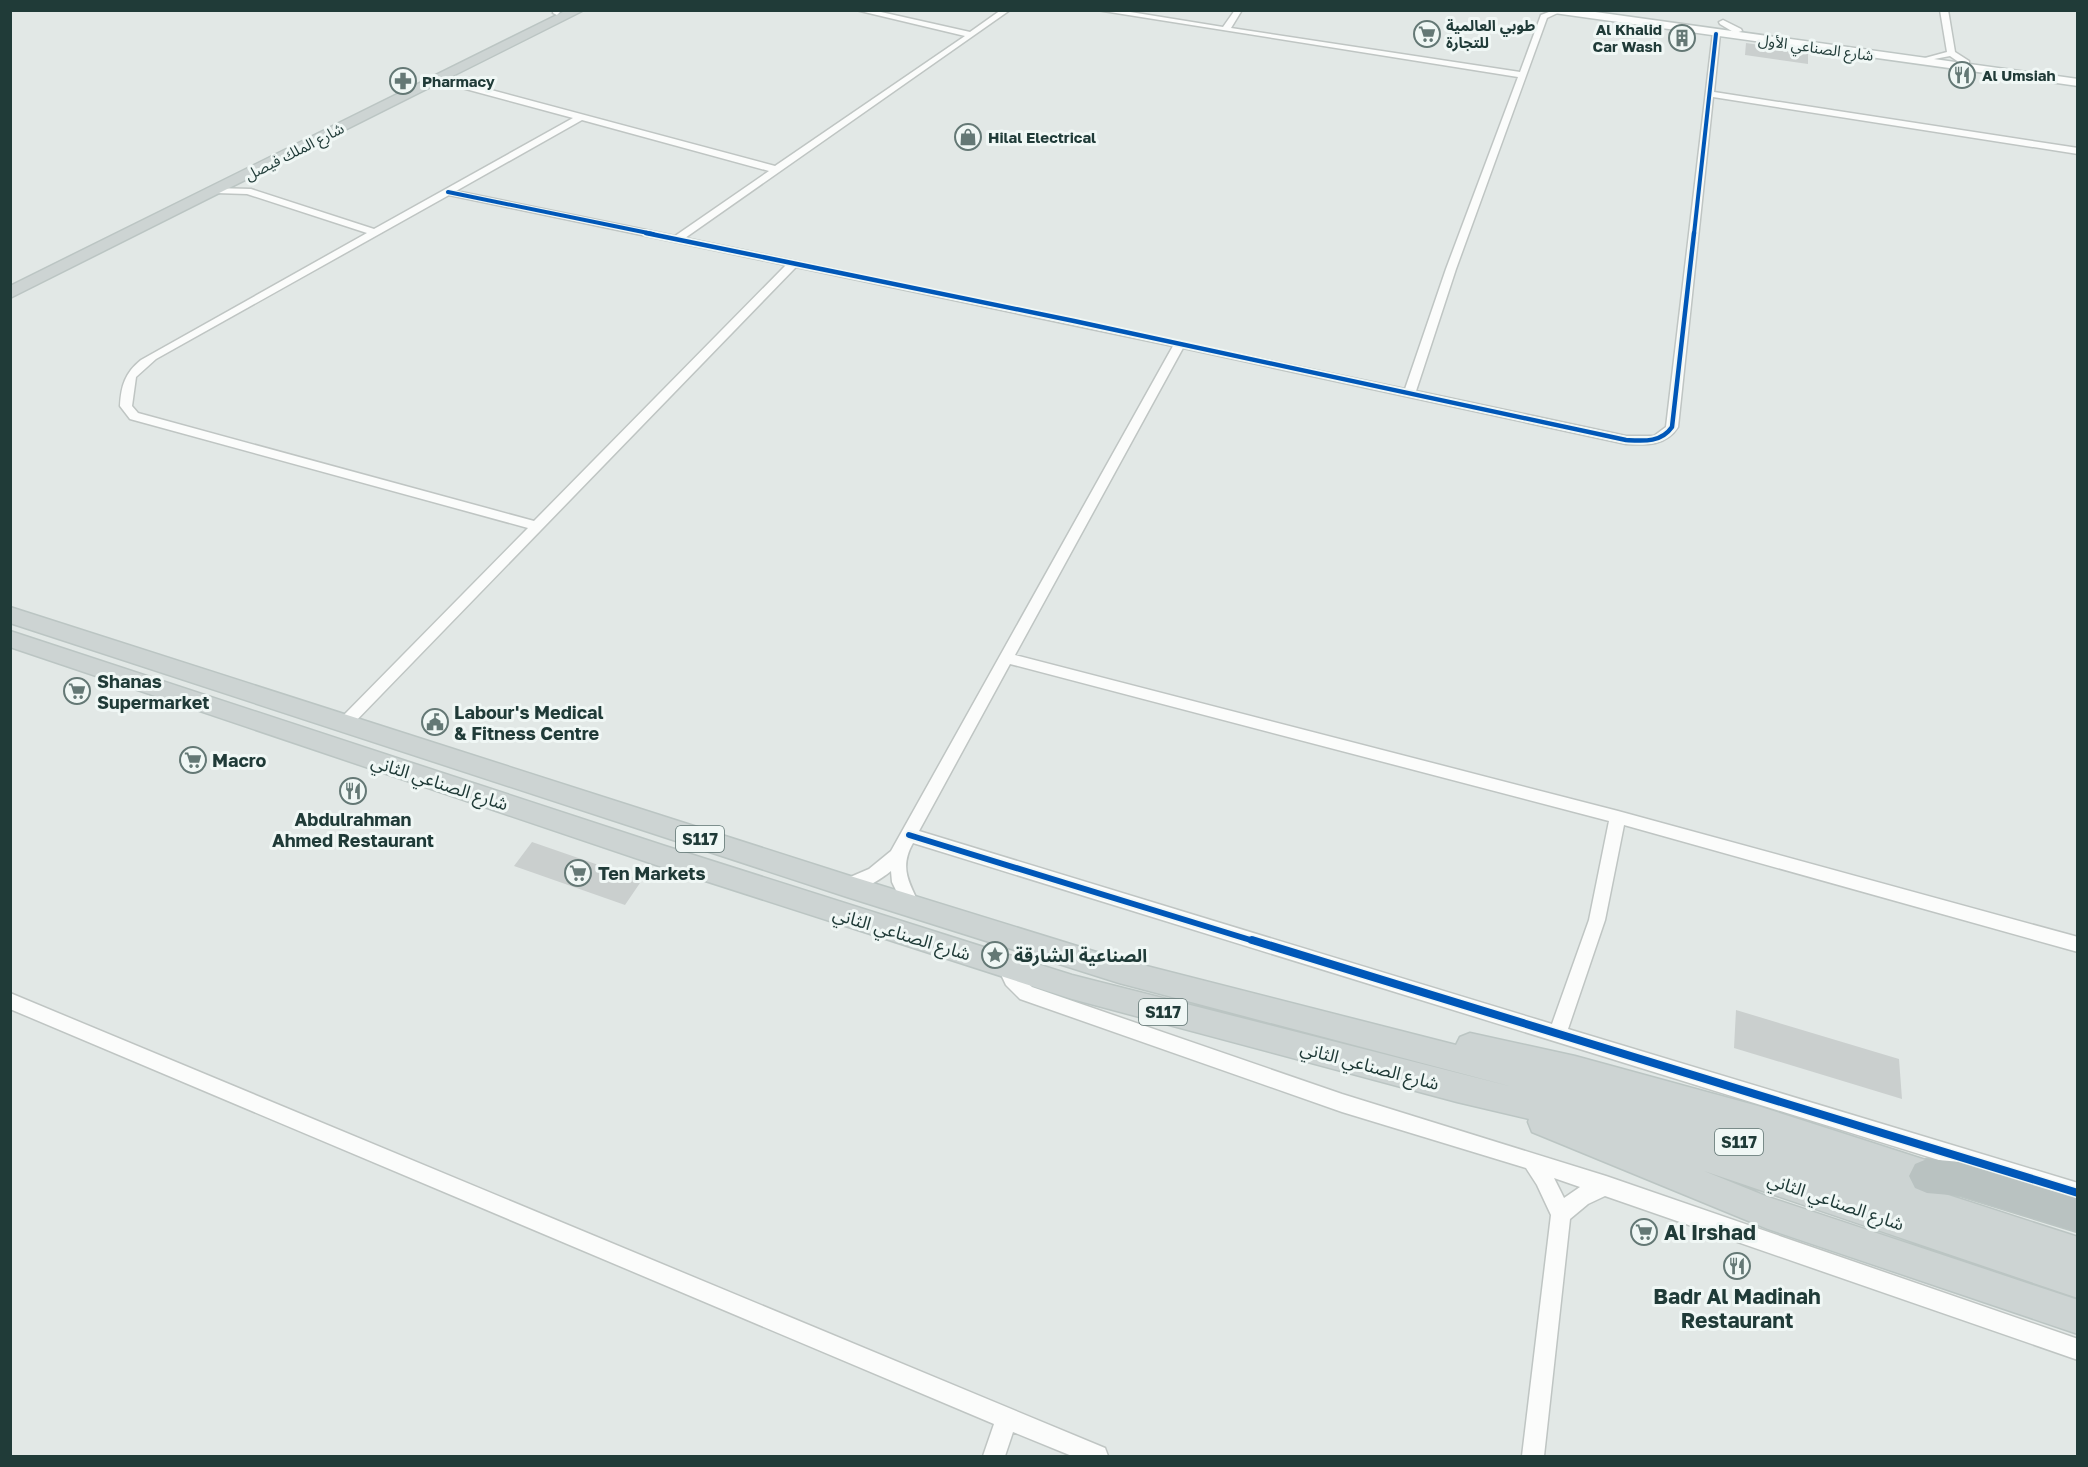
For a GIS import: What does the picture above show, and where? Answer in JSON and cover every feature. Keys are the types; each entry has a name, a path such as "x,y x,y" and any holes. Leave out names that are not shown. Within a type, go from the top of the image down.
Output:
{"highway":[{"path":"1928,1176 1961,1179 2078,1214"}],"main road":[{"name":"شارع الملك فيصل","path":"10,293 216,190 245,184 439,79 578,10"},
{"name":"شارع الصناعي الأول","path":"1588,10 2078,83"},
{"name":"شارع الملك فيصل","path":"10,283 559,11"},
{"name":"شارع الصناعي الأول","path":"1549,12 1738,31 2078,78"},
{"name":"شارع الصناعي الثاني","path":"10,615 847,886 1119,971 1396,1041 1680,1122 2078,1253"},
{"name":"شارع الصناعي الثاني","path":"10,639 699,868 1006,966 1117,1000 1562,1113 1678,1148 2078,1282"},
{"path":"1396,1041 1480,1047 1575,1070 1758,1120 2078,1225"},
{"path":"1457,1088 1768,1213 2078,1317"}],"street":[{"path":"859,10 972,35"},
{"path":"677,239 1008,10"},
{"path":"1100,10 1523,75"},
{"path":"1225,30 1239,10"},
{"path":"1944,10 1951,53"},
{"path":"1409,394 1451,269 1523,75 1549,12"},
{"path":"448,192 1180,344 1626,440 1651,441 1665,436 1672,427 1710,94 1711,30 1723,18 1738,31"},
{"path":"1929,58 1951,53 1966,63"},
{"path":"439,79 778,170"},
{"path":"1710,94 2078,150"},
{"path":"537,526 140,418 127,410 126,384 133,373 145,362 581,117"},
{"path":"245,184 375,232"},
{"path":"344,724 794,263"},
{"path":"847,886 875,874 897,856 1180,344"},
{"path":"1007,658 1618,817 2078,945"},
{"path":"1558,1033 1597,920 1618,817"},
{"path":"909,835 2078,1193"},
{"path":"897,856 900,882 912,906"},
{"path":"1006,966 1012,980 1026,993 1342,1103 1606,1186 2078,1350"},
{"path":"10,1001 1097,1456"},
{"path":"1532,1161 1544,1178 1561,1215 1533,1456"},
{"path":"1561,1215 1573,1202 1588,1192 1606,1186"},
{"path":"994,1456 1007,1419"}],"building":[{"path":"1746,43 1808,52 1808,64 1745,55"},
{"name":"Ten Markets","path":"532,842 642,880 625,905 514,866"},
{"path":"1736,1010 1899,1059 1902,1099 1734,1048"}],"cycle path":[{"path":"448,192 1074,321 1626,440 1652,440 1664,436 1672,427 1716,34"},
{"path":"909,835 2078,1193"}],"place":[{"name":"طوبي العالمية للتجارة","path":"1427,34"},
{"name":"Al Khalid Car Wash","path":"1682,38"},
{"name":"Al Umsiah","path":"1962,75"},
{"name":"Pharmacy","path":"403,81"},
{"name":"Hilal Electrical","path":"968,137"},
{"name":"Shanas Supermarket","path":"77,691"},
{"name":"Labour's Medical & Fitness Centre","path":"435,722"},
{"name":"Macro","path":"193,760"},
{"name":"Abdulrahman Ahmed Restaurant","path":"353,791"},
{"name":"Ten Markets","path":"578,873"},
{"name":"الصناعية الشارقة","path":"995,955"},
{"name":"Al Irshad","path":"1644,1232"},
{"name":"Badr Al Madinah Restaurant","path":"1737,1266"}]}
